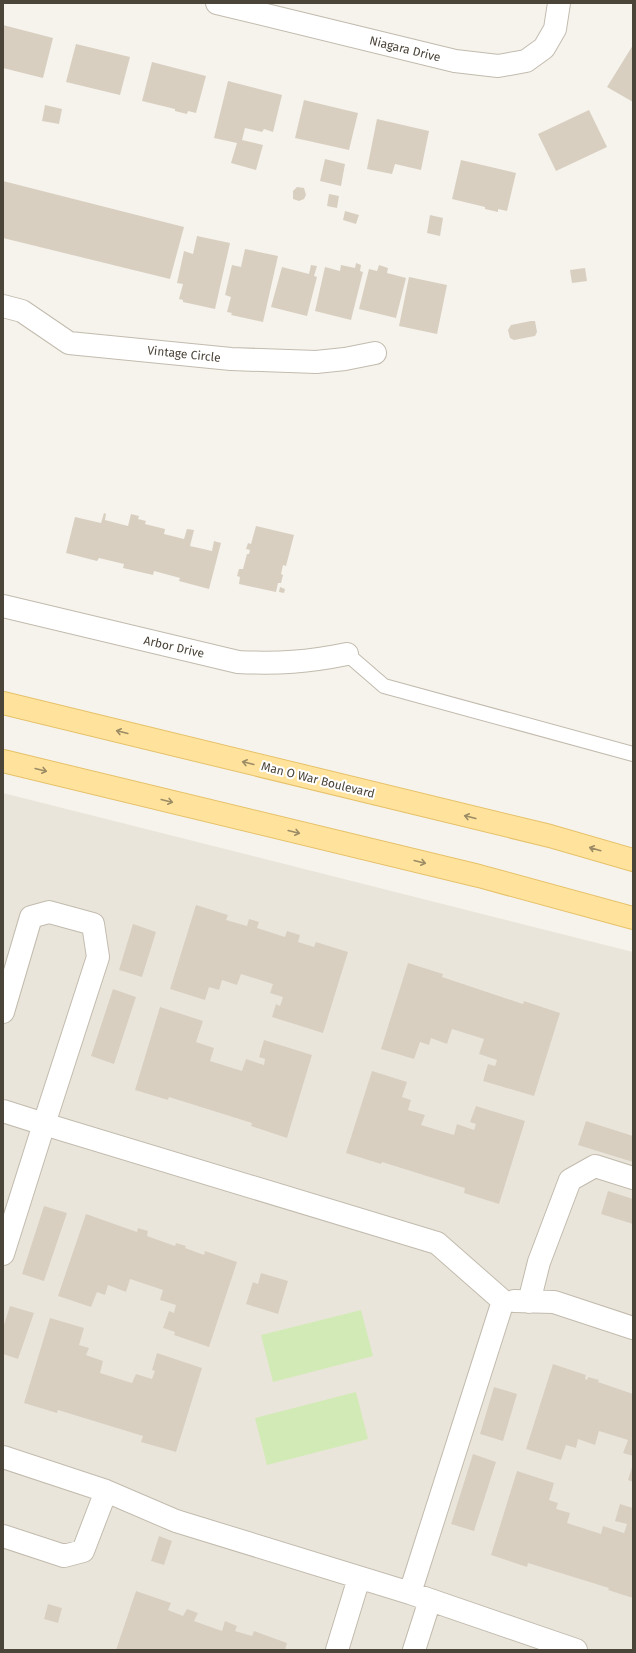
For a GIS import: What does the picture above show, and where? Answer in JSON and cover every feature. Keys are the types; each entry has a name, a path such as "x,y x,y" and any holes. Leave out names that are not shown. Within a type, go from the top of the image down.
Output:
{"main road":[{"name":"Man O War Boulevard","path":"3,703 550,836 633,860"},
{"path":"3,761 479,876 633,918"}],"street":[{"name":"Niagara Drive","path":"217,3 455,61 498,66 526,61 544,48 554,29 559,3"},
{"name":"Vintage Circle","path":"3,306 22,311 69,343 231,359 316,362 345,359 375,353"},
{"name":"Arbor Drive","path":"3,606 238,662 270,664 312,661 347,654"},
{"path":"3,1012 31,917 49,912 93,924 98,957 3,1254"},
{"path":"3,1111 437,1243 503,1301 554,1302 633,1328"},
{"path":"529,1302 539,1262 570,1180 595,1166 633,1178"},
{"path":"414,1650 420,1597 503,1301"},
{"path":"3,1456 106,1491 176,1521 420,1597 576,1650"},
{"path":"3,1536 64,1556 84,1552 106,1491"},
{"path":"337,1650 359,1578"}],"lane":[{"path":"347,654 384,686 633,754"}],"shaded area":[{"path":"3,793 633,952 633,1650 3,1650"}],"green space":[{"path":"361,1310 373,1356 273,1382 261,1335"},
{"path":"356,1392 368,1439 267,1465 255,1418"}],"building":[{"path":"3,25 53,38 43,78 3,68"},
{"path":"76,44 130,57 120,95 66,82"},
{"path":"633,45 633,102 607,87"},
{"path":"152,62 206,76 196,113 188,111 187,114 175,111 175,109 142,101"},
{"path":"228,81 282,95 273,132 264,129 262,132 245,128 242,140 263,145 256,170 231,163 237,143 214,138"},
{"path":"304,100 358,113 349,150 295,138"},
{"path":"45,105 62,109 59,124 42,121"},
{"path":"589,110 607,147 556,171 538,134"},
{"path":"377,119 429,131 421,170 395,164 392,174 367,169"},
{"path":"325,159 345,164 341,186 320,181"},
{"path":"461,160 516,173 507,211 498,209 498,212 485,209 485,207 452,199"},
{"path":"3,181 184,227 170,279 3,238"},
{"path":"297,187 304,188 306,195 304,199 299,201 293,199 293,191"},
{"path":"329,194 339,196 337,208 327,206"},
{"path":"345,211 359,215 356,224 343,220"},
{"path":"430,215 443,218 440,236 427,233"},
{"path":"197,236 230,243 215,309 183,302 183,300 179,299 183,284 177,283 184,251 193,254"},
{"path":"245,249 278,256 263,322 231,315 232,313 227,312 231,297 225,295 232,265 241,267"},
{"path":"356,263 361,265 360,271 363,272 351,320 315,311 325,267 340,271 341,265 355,268"},
{"path":"311,265 317,266 314,276 317,277 307,316 271,307 282,267 309,274"},
{"path":"379,265 388,268 387,273 406,278 396,318 359,309 369,269 377,271"},
{"path":"585,268 587,281 572,283 570,270"},
{"path":"409,277 447,285 437,334 399,326"},
{"path":"535,321 537,332 535,336 514,340 510,338 508,330 511,325"},
{"path":"104,513 106,514 105,520 128,526 131,514 139,516 138,519 146,521 145,524 165,529 164,534 184,539 187,529 194,530 190,546 212,551 214,541 221,543 209,589 179,581 180,578 154,571 153,575 123,568 124,564 99,558 97,561 66,553 75,517 101,523"},
{"path":"256,526 294,535 286,566 283,565 281,583 278,583 276,592 239,584 240,577 237,576 239,569 243,569 247,554 249,554 250,550 246,549 248,543 251,544"},
{"path":"280,587 285,589 284,593 279,592"},
{"path":"196,905 228,915 226,920 247,926 249,919 259,922 257,928 285,937 287,931 300,935 298,942 314,947 316,942 348,952 323,1033 272,1017 276,1004 280,1006 283,997 270,993 273,984 241,974 237,985 222,980 219,990 209,987 205,1000 170,989"},
{"path":"133,924 156,932 142,977 119,970"},
{"path":"408,963 443,974 442,977 523,1004 524,1001 560,1013 534,1096 483,1081 488,1064 495,1066 497,1060 479,1054 484,1039 452,1029 447,1044 431,1038 429,1045 420,1042 414,1059 381,1049"},
{"path":"113,989 136,997 114,1064 91,1056"},
{"path":"160,1007 203,1021 196,1042 214,1048 210,1061 242,1071 246,1059 264,1065 265,1059 259,1057 264,1040 312,1055 287,1138 251,1126 252,1123 169,1097 168,1100 135,1090"},
{"path":"372,1071 407,1082 402,1097 411,1100 408,1110 425,1115 421,1125 454,1135 457,1124 474,1130 476,1124 470,1122 476,1106 525,1121 499,1204 464,1193 465,1188 382,1162 381,1164 346,1153"},
{"path":"586,1121 633,1136 633,1162 578,1145"},
{"path":"608,1191 633,1199 633,1224 601,1214"},
{"path":"44,1206 67,1213 44,1281 22,1274"},
{"path":"86,1214 137,1232 138,1228 148,1231 147,1236 175,1246 176,1243 204,1255 205,1251 237,1262 209,1347 174,1335 175,1332 163,1328 169,1311 174,1313 176,1305 160,1300 163,1290 130,1279 126,1292 108,1285 105,1295 97,1292 91,1307 58,1296"},
{"path":"261,1273 288,1281 278,1314 246,1304 253,1282 258,1284"},
{"path":"10,1306 34,1313 18,1359 3,1354 3,1328"},
{"path":"50,1318 84,1328 79,1345 89,1348 86,1355 103,1361 100,1373 132,1383 136,1374 152,1379 155,1371 152,1370 157,1353 202,1368 176,1452 141,1442 143,1436 58,1410 57,1413 24,1403"},
{"path":"553,1364 586,1375 585,1379 587,1380 588,1377 599,1380 598,1382 633,1394 633,1456 623,1453 628,1440 599,1431 595,1445 578,1439 576,1448 566,1445 561,1460 526,1449"},
{"path":"494,1387 517,1394 503,1441 480,1434"},
{"path":"473,1454 496,1462 474,1531 451,1524"},
{"path":"633,1464 633,1482 628,1480"},
{"path":"517,1471 554,1483 549,1500 558,1503 556,1509 570,1513 567,1523 601,1534 603,1526 624,1533 627,1524 615,1521 620,1504 633,1508 633,1598 608,1590 609,1588 528,1563 527,1567 491,1555"},
{"path":"159,1536 172,1541 164,1565 151,1561"},
{"path":"136,1591 171,1603 168,1610 183,1616 187,1609 198,1613 194,1621 222,1631 225,1621 237,1626 235,1631 252,1636 254,1631 287,1643 285,1650 116,1650"},
{"path":"48,1604 62,1608 58,1623 44,1619"}]}
